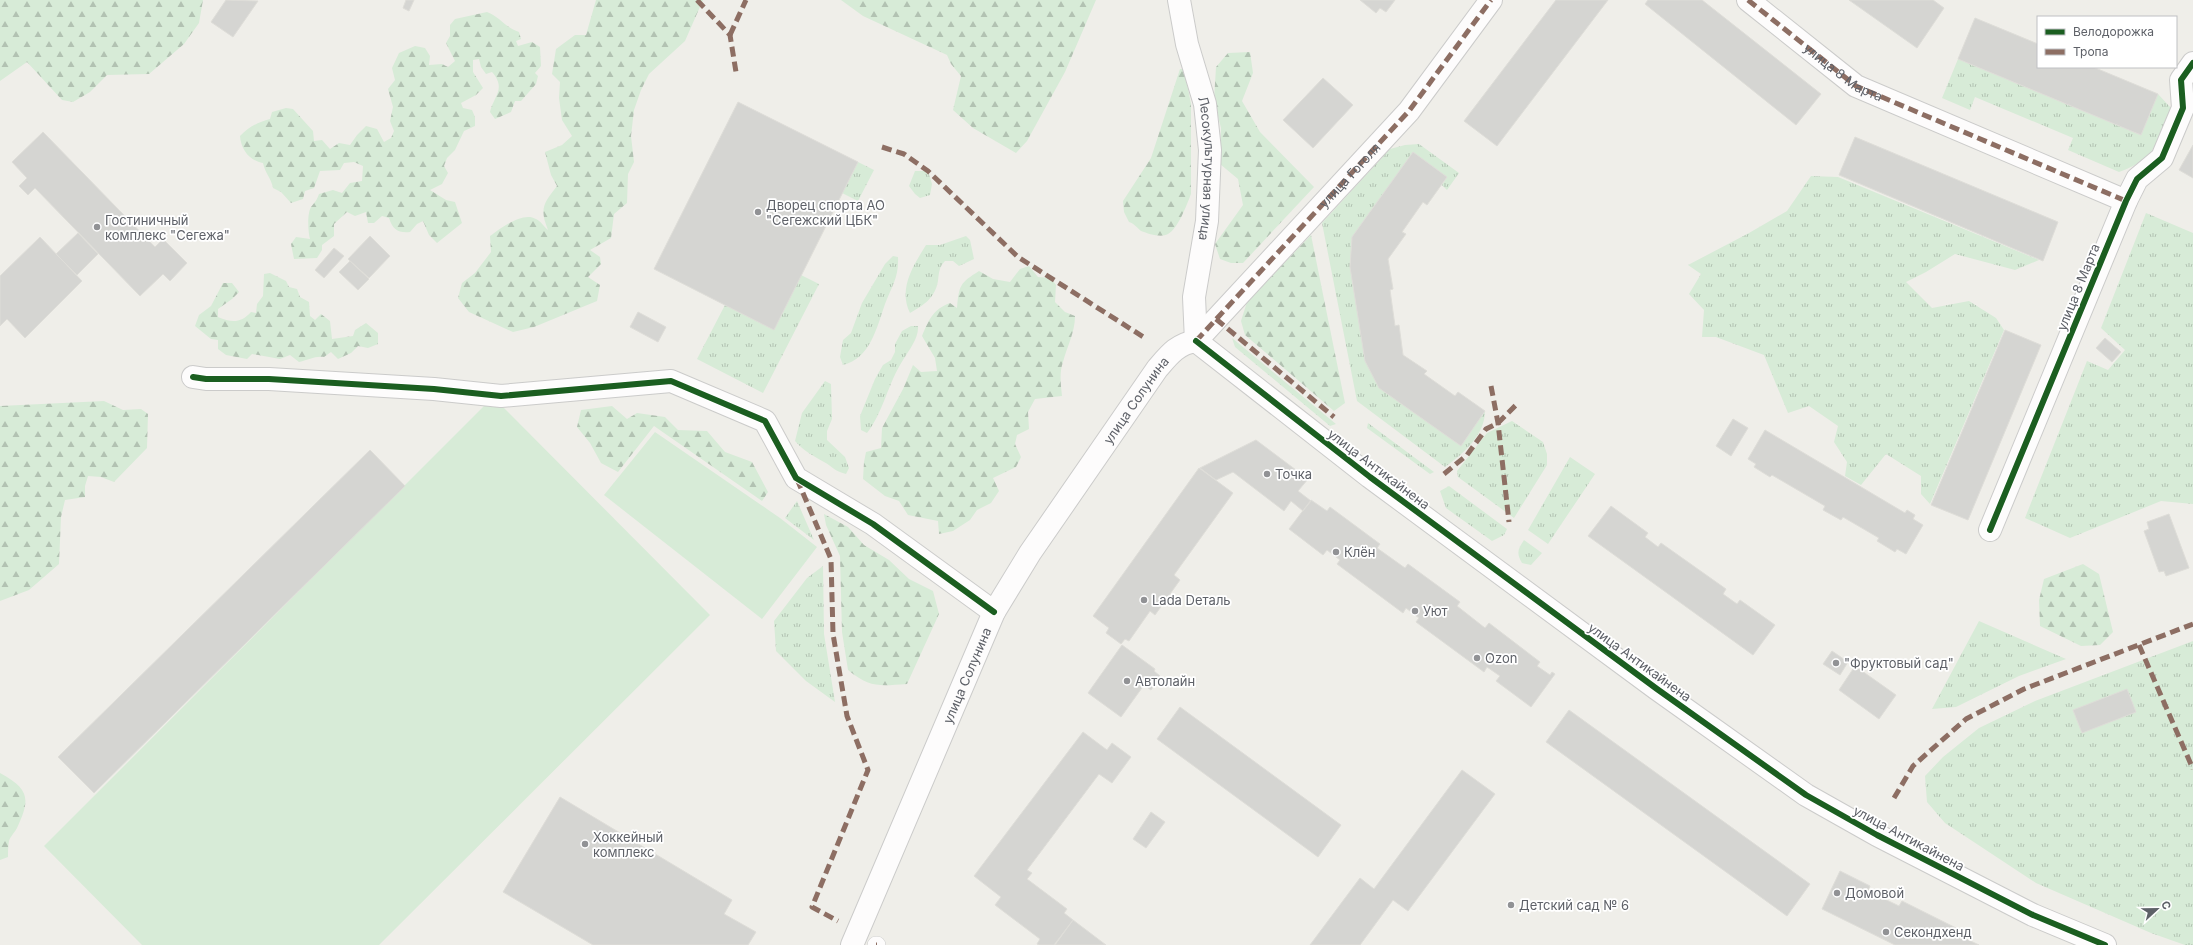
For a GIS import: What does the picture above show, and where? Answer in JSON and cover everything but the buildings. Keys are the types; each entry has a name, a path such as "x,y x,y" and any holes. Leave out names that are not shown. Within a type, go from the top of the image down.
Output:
{"street":[{"name":"Лесокультурная улица","path":"1166,0 1187,44"},
{"name":"Лесокультурная улица","path":"1179,0 1187,44 1206,104 1210,150 1207,221 1194,296 1196,341"},
{"name":"улица Гоголя","path":"1196,341 1409,111 1491,0"},
{"name":"улица 8 Марта","path":"1748,0 1856,86 2126,201"},
{"name":"улица 8 Марта","path":"1990,530 2126,201 2137,179 2162,158 2183,108 2181,80 2193,63"},
{"name":"улица Солунина","path":"852,945 994,612 1030,553 1157,369 1176,347 1185,343 1196,341"},
{"name":"улица Антикайнена","path":"1196,341 1370,477 1663,694 1806,795 1877,835 2032,915 2105,945"},
{"path":"193,377 206,379 269,379 434,389 500,396 670,380 765,421 796,478 873,524 994,612"}],"green space":[{"path":"0,0 203,0 199,23 184,44 149,74 107,75 90,92 73,102 62,100 27,62 0,81"},
{"path":"596,0 703,0 685,41 649,74 641,90 634,110 631,136 634,162 628,174 627,203 614,214 611,238 590,250 600,257 601,264 588,277 600,285 597,301 534,327 513,332 469,312 458,298 462,283 475,273 491,252 490,236 512,222 525,217 531,217 538,220 548,230 543,211 544,206 557,186 551,175 545,152 562,145 572,136 562,120 559,98 560,82 552,74 556,49 575,35 586,35"},
{"path":"841,0 1096,0 1065,72 1027,141 1016,153 973,128 953,110 961,76 951,64 947,55 863,16"},
{"path":"487,12 510,28 519,32 521,39 516,41 518,46 532,42 540,47 541,66 535,73 538,76 536,84 521,101 515,101 511,112 495,119 490,112 498,93 498,83 492,72 486,74 481,67 479,59 473,60 473,72 483,88 476,95 461,103 463,108 472,110 475,117 475,126 464,131 455,150 447,158 444,166 448,173 442,184 430,190 446,200 455,202 462,223 437,243 429,235 423,221 417,224 410,232 402,232 394,228 389,218 382,216 374,223 368,223 366,212 355,216 347,212 334,224 334,236 322,245 322,250 317,258 294,259 291,244 296,237 310,239 308,218 311,207 319,194 333,190 342,193 350,183 362,181 363,166 354,162 344,163 340,170 320,171 314,188 305,191 303,199 291,203 281,192 273,188 263,163 254,160 247,154 242,146 240,136 254,125 270,119 272,112 286,108 293,109 313,131 314,141 322,140 330,149 339,143 350,145 366,126 377,129 384,142 391,138 394,131 390,121 393,107 388,89 395,80 392,68 399,53 415,46 425,48 430,56 429,65 442,64 448,67 455,61 446,43 450,36 450,25 455,19"},
{"path":"1250,52 1253,73 1242,101 1260,132 1314,187 1243,263 1231,263 1220,259 1215,244 1243,205 1238,179 1220,164 1221,128 1214,100 1216,67 1228,53"},
{"path":"1958,59 2141,135 2158,94 2171,108 2154,148 2141,161 2132,167 2119,172 2068,150 2073,138 1975,97 1970,110 1942,98"},
{"path":"1180,69 1184,69 1191,104 1191,194 1182,216 1175,227 1168,234 1162,236 1141,231 1129,222 1124,212 1123,201 1151,158"},
{"path":"1419,144 1459,173 1447,190 1442,185 1447,177 1413,152 1352,237 1350,267 1365,361 1380,388 1461,446 1485,411 1481,428 1472,443 1466,450 1445,467 1357,401 1322,223 1390,149 1405,145"},
{"path":"858,162 874,170 858,201 842,193"},
{"path":"915,171 928,171 932,184 930,195 920,198 909,186"},
{"path":"1811,176 1838,177 2039,260 2015,270 1955,254 1926,272 1906,282 1932,308 1969,301 1996,318 2004,330 1930,504 1921,494 1921,476 1886,454 1861,485 1845,476 1847,462 1834,442 1838,426 1809,406 1788,413 1764,355 1716,337 1702,337 1704,310 1689,294 1701,274 1688,265 1787,211"},
{"path":"2146,213 2193,233 2193,504 2161,501 2070,538 2025,518 2087,361 2108,370 2125,350 2101,328"},
{"path":"1311,235 1345,403 1334,411 1245,335 1241,321 1247,302"},
{"path":"966,236 970,240 974,259 959,266 953,261 945,261 940,268 937,287 932,296 924,304 910,313 907,304 906,286 912,269 926,245 940,245"},
{"path":"893,256 898,257 896,276 871,341 860,356 852,362 843,365 840,357 843,340 851,333 862,303 885,264"},
{"path":"1029,266 1038,277 1051,278 1056,285 1055,302 1065,312 1075,316 1072,334 1061,370 1062,396 1035,399 1028,412 1029,429 1017,435 1015,444 1021,457 1016,467 993,478 999,491 991,503 977,510 970,520 953,531 939,534 938,521 908,515 899,501 885,496 863,479 866,452 881,448 882,428 903,389 913,365 921,372 937,371 935,358 922,336 929,320 935,312 950,303 957,308 962,285 979,271 993,279 1010,282 1020,269"},
{"path":"270,273 286,281 289,287 297,289 300,297 309,302 310,316 315,320 321,314 330,321 332,339 353,336 355,330 366,323 378,333 378,344 368,348 358,346 351,353 338,359 331,352 324,357 299,362 290,355 280,359 252,354 247,359 226,355 218,349 218,340 211,339 195,326 199,315 211,306 223,283 232,283 239,292 218,309 218,317 236,321 244,318 251,312 256,313 257,304 263,296 264,274"},
{"path":"801,275 819,284 763,393 697,359 725,305"},
{"path":"911,326 918,326 917,335 893,378 873,425 867,433 861,430 860,416 875,379 883,365 891,360 895,352 895,344 902,331"},
{"path":"1232,338 1336,424 1330,426 1235,347"},
{"path":"825,381 831,384 832,419 827,431 827,440 845,457 849,468 846,474 836,470 812,455 795,441 802,413"},
{"path":"493,397 710,615 379,945 142,945 44,846"},
{"path":"104,401 123,410 141,409 148,414 147,448 114,482 101,477 88,476 85,486 85,497 65,500 61,517 59,564 29,590 0,601 0,406"},
{"path":"612,406 627,419 637,413 665,417 678,430 707,431 725,452 752,462 768,492 762,501 654,426 618,472 601,463 590,443 577,427 581,410"},
{"path":"1512,421 1543,442 1547,454 1547,465 1514,518 1458,477 1457,471 1487,433"},
{"path":"1368,423 1434,472 1430,474 1367,428"},
{"path":"655,432 780,518 817,547 762,619 604,495"},
{"path":"1570,457 1595,474 1548,544 1528,530"},
{"path":"1449,486 1507,529 1504,535 1492,541 1446,508 1440,491"},
{"path":"797,501 814,540 785,518"},
{"path":"824,514 848,527 864,545 889,560 909,579 933,591 939,614 907,684 882,685 869,683 848,670 842,632 840,556 826,525"},
{"path":"1524,540 1542,553 1531,565 1522,563 1518,554"},
{"path":"2083,564 2099,574 2113,632 2100,645 2081,646 2040,626 2039,600 2044,579"},
{"path":"823,566 824,634 835,702 806,681 776,651 774,621 807,578"},
{"path":"1979,621 2066,659 2019,676 1956,707 1932,709"},
{"path":"2193,641 2193,945 2185,945 2151,933 2036,883 1945,823 1927,802 1925,776 1943,757 1979,728 2035,701"},
{"path":"0,773 17,784 25,795 25,802 17,828 9,841 8,857 0,860"}],"marked path":[{"path":"697,0 730,35 736,72"},
{"path":"730,35 746,0"},
{"path":"1196,341 1409,111 1491,0"},
{"path":"1748,0 1856,86 2126,201"},
{"path":"882,147 904,154 928,171 1018,257 1145,338"},
{"path":"1216,319 1334,417"},
{"path":"1491,386 1498,423 1509,522"},
{"path":"1444,474 1467,455 1486,429 1498,423 1517,404"},
{"path":"797,479 831,559 833,634 847,716 868,770 812,907 838,921"},
{"path":"1894,798 1913,766 1966,719 2024,689 2193,624"},
{"path":"2139,645 2193,769"}],"cycle path":[{"path":"1990,530 2126,201 2137,179 2162,158 2183,108 2181,80 2193,63"},
{"path":"1196,341 1370,477 1657,689 1806,795 1877,835 2033,915 2105,945"},
{"path":"193,377 206,379 269,379 434,389 501,396 671,381 765,421 796,478 873,524 994,612"}],"place":[{"name":"Дворец спорта АО \"Сегежский ЦБК\"","path":"758,212"},
{"name":"Гостиничный комплекс \"Сегежа\"","path":"97,227"},
{"name":"Точка","path":"1267,474"},
{"name":"Клён","path":"1336,552"},
{"name":"Lada Dеталь","path":"1144,600"},
{"name":"Уют","path":"1415,611"},
{"name":"Ozon","path":"1477,658"},
{"name":"\"Фруктовый сад\"","path":"1836,663"},
{"name":"Автолайн","path":"1127,681"},
{"name":"Хоккейный комплекс","path":"585,844"},
{"name":"Домовой","path":"1837,893"},
{"name":"Детский сад № 6","path":"1511,905"},
{"name":"Секондхенд","path":"1886,932"}]}
